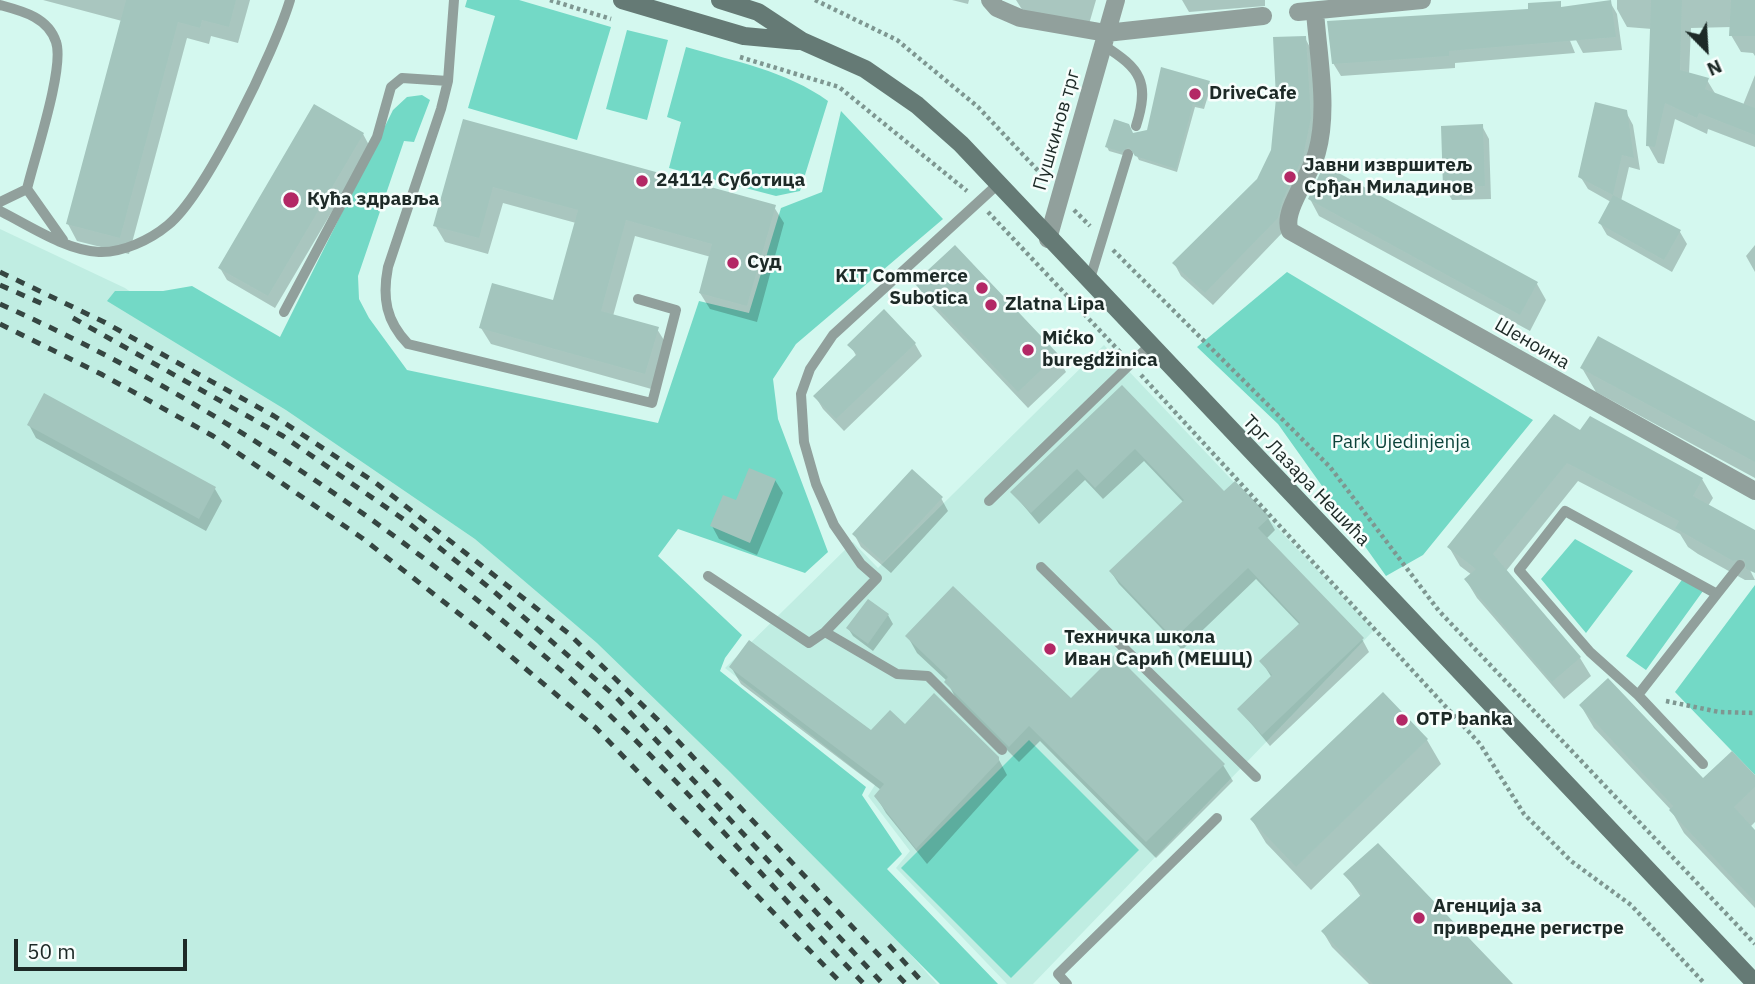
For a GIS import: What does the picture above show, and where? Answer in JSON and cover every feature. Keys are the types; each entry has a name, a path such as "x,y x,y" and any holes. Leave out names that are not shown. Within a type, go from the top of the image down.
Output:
{"main road":[{"path":"622,0 744,36 802,41"},
{"path":"720,0 758,12 802,41"},
{"name":"Трг Лазара Нешића","path":"802,41 864,69 917,105 961,144 1089,283 1755,984"}],"street":[{"path":"990,0 997,9 1020,18 1105,39 1263,16"},
{"name":"Пушкинов трг","path":"1048,239 1116,0"},
{"name":"Шеноина","path":"1422,0 1306,12 1322,128 1317,153 1305,184 1287,214 1286,222 1290,231 1755,491"}],"lane":[{"path":"0,211 65,243 100,252 137,244 170,224 186,206 211,168 270,50 290,0"},
{"path":"454,0 448,81 384,286 386,311 395,331 408,344 652,403 676,310 638,299"},
{"path":"4,7 40,19 50,29 56,41 59,57 27,189 65,243"},
{"path":"1105,39 1130,62 1140,77 1144,102 1136,127"},
{"path":"284,312 377,137 391,88 402,78 448,81"},
{"path":"1089,283 1128,154"},
{"path":"708,576 809,643 825,632 877,578 861,564 834,525 817,484 804,442 801,394 810,369 833,335 997,185"},
{"path":"0,202 27,189"},
{"path":"989,501 1149,346"},
{"path":"1703,764 1638,695 1590,652 1519,570 1565,511 1717,594"},
{"path":"1638,695 1740,565"},
{"path":"1041,567 1256,777"},
{"path":"825,632 897,674 928,677 1002,750"},
{"path":"1067,984 1058,974 1217,818"}],"path":[{"path":"550,0 615,20"},
{"path":"816,0 897,40 978,107 1102,239 1330,467 1439,611 1755,944"},
{"path":"734,55 839,87 979,202 1131,363 1480,744 1524,814 1571,861 1630,905 1705,984"},
{"path":"1638,695 1719,712 1755,713"}],"shaded area":[{"path":"0,229 125,288 296,406 389,459 694,714 937,984 0,984"},
{"name":"Техничка школа Иван Сарић (МЕШЦ)","path":"1104,345 1374,630 1033,984 1007,984 896,868 910,851 868,796 875,785 725,668 853,542 878,568"}],"green space":[{"path":"467,0 519,0 611,27 577,140 468,108 495,16 465,7"},
{"path":"627,30 668,40 647,120 606,109"},
{"path":"686,47 777,74 828,101 800,191 776,196 669,168 681,122 667,117"},
{"path":"422,95 430,100 414,142 404,141 358,276 359,299 369,318 407,370 658,423 699,301 749,313 781,208 822,192 841,111 943,219 796,344 773,379 778,419 828,552 805,573 678,529 658,556 742,635 725,658 720,671 866,787 862,795 902,854 887,869 998,984 940,984 730,772 597,643 475,539 286,410 107,301 115,291 163,291 192,286 280,337 393,110 407,97"},
{"name":"Park Ujedinjenja","path":"1287,272 1533,420 1423,555 1386,576 1278,424 1197,347"},
{"path":"1575,539 1633,571 1586,633 1541,579"},
{"path":"1684,577 1703,591 1646,670 1626,656"},
{"path":"1755,585 1755,775 1675,692"},
{"path":"1029,740 1139,850 1011,978 901,868"}],"building":[{"path":"126,0 236,0 229,27 202,20 200,28 178,22 120,238 66,224"},
{"path":"1611,0 1616,37 1449,51 1449,56 1332,64 1327,21 1528,9 1528,3 1561,1 1561,7"},
{"path":"1651,0 1682,0 1680,70 1709,78 1705,89 1755,108 1755,135 1699,113 1697,118 1665,103 1655,147 1646,146"},
{"path":"1731,0 1755,0 1755,36 1729,36"},
{"path":"1306,36 1311,118 1303,157 1283,199 1278,218 1205,293 1172,263 1257,179 1271,150 1276,98 1273,37"},
{"path":"1161,67 1210,81 1202,107 1193,104 1176,169 1135,156 1129,147 1121,152 1105,147 1114,119 1129,124 1133,133 1147,130"},
{"path":"1595,102 1627,110 1634,158 1622,155 1613,195 1578,177"},
{"name":"Кућа здравља","path":"314,104 364,133 268,296 218,268"},
{"name":"Суд","path":"463,119 776,205 747,306 699,293 712,244 626,220 601,311 659,327 645,374 479,328 492,283 553,300 578,210 493,187 479,238 433,226"},
{"path":"1483,124 1485,186 1443,188 1441,126"},
{"path":"1324,165 1538,282 1520,315 1308,199"},
{"path":"1613,195 1681,230 1664,260 1598,223"},
{"path":"955,245 1058,354 1018,392 914,283"},
{"path":"884,309 916,343 836,419 813,396 857,354 847,345"},
{"path":"1598,336 1755,421 1755,462 1580,368"},
{"path":"1122,385 1224,491 1235,481 1270,517 1258,528 1364,638 1262,735 1237,709 1272,675 1259,661 1300,623 1248,568 1174,639 1109,571 1184,500 1135,449 1095,488 1077,469 1031,513 1010,492"},
{"path":"44,393 216,487 199,519 27,425"},
{"path":"1554,414 1580,430 1590,416 1703,478 1693,496 1755,530 1755,573 1746,569 1744,559 1733,561 1675,528 1679,521 1567,463 1493,554 1581,657 1552,682 1464,579 1476,569 1447,547"},
{"path":"749,468 776,479 750,543 710,526 723,495 736,500"},
{"path":"912,469 943,497 883,562 852,534"},
{"path":"953,586 1071,698 1115,654 1225,764 1146,842 1029,726 1009,747 944,682 948,677 905,636"},
{"path":"868,599 889,614 868,644 846,628"},
{"path":"749,640 871,730 890,710 905,724 934,693 999,757 999,761 916,849 874,796 884,784 729,667"},
{"path":"1608,678 1703,778 1732,751 1755,775 1755,787 1734,807 1755,830 1755,902 1669,810 1673,806 1579,705"},
{"path":"1383,692 1428,739 1296,867 1250,819"},
{"path":"1378,843 1513,984 1373,984 1321,931 1362,894 1343,874"}],"railway":[{"path":"0,272 104,322 274,416 376,483 568,633 661,723 906,984"},
{"path":"0,285 45,305"},
{"path":"0,304 144,376 214,416 350,504 479,601 584,691 626,731 707,814 864,984"},
{"path":"73,318 283,436 406,521 491,589 615,696 883,984"},
{"path":"0,324 101,374 213,436 362,538 476,627 596,728 842,984"},
{"path":"889,945 924,984"}],"place":[{"name":"DriveCafe","path":"1195,94"},
{"name":"Јавни извршитељ Срђан Миладинов","path":"1290,177"},
{"name":"24114 Суботица","path":"642,181"},
{"name":"Кућа здравља","path":"291,200"},
{"name":"Суд","path":"733,263"},
{"name":"KIT Commerce Subotica","path":"982,288"},
{"name":"Zlatna Lipa","path":"991,305"},
{"name":"Mićko buregdžinica","path":"1028,350"},
{"name":"Техничка школа Иван Сарић (МЕШЦ)","path":"1050,649"},
{"name":"OTP banka","path":"1402,720"},
{"name":"Агенција за привредне регистре","path":"1419,918"}]}
